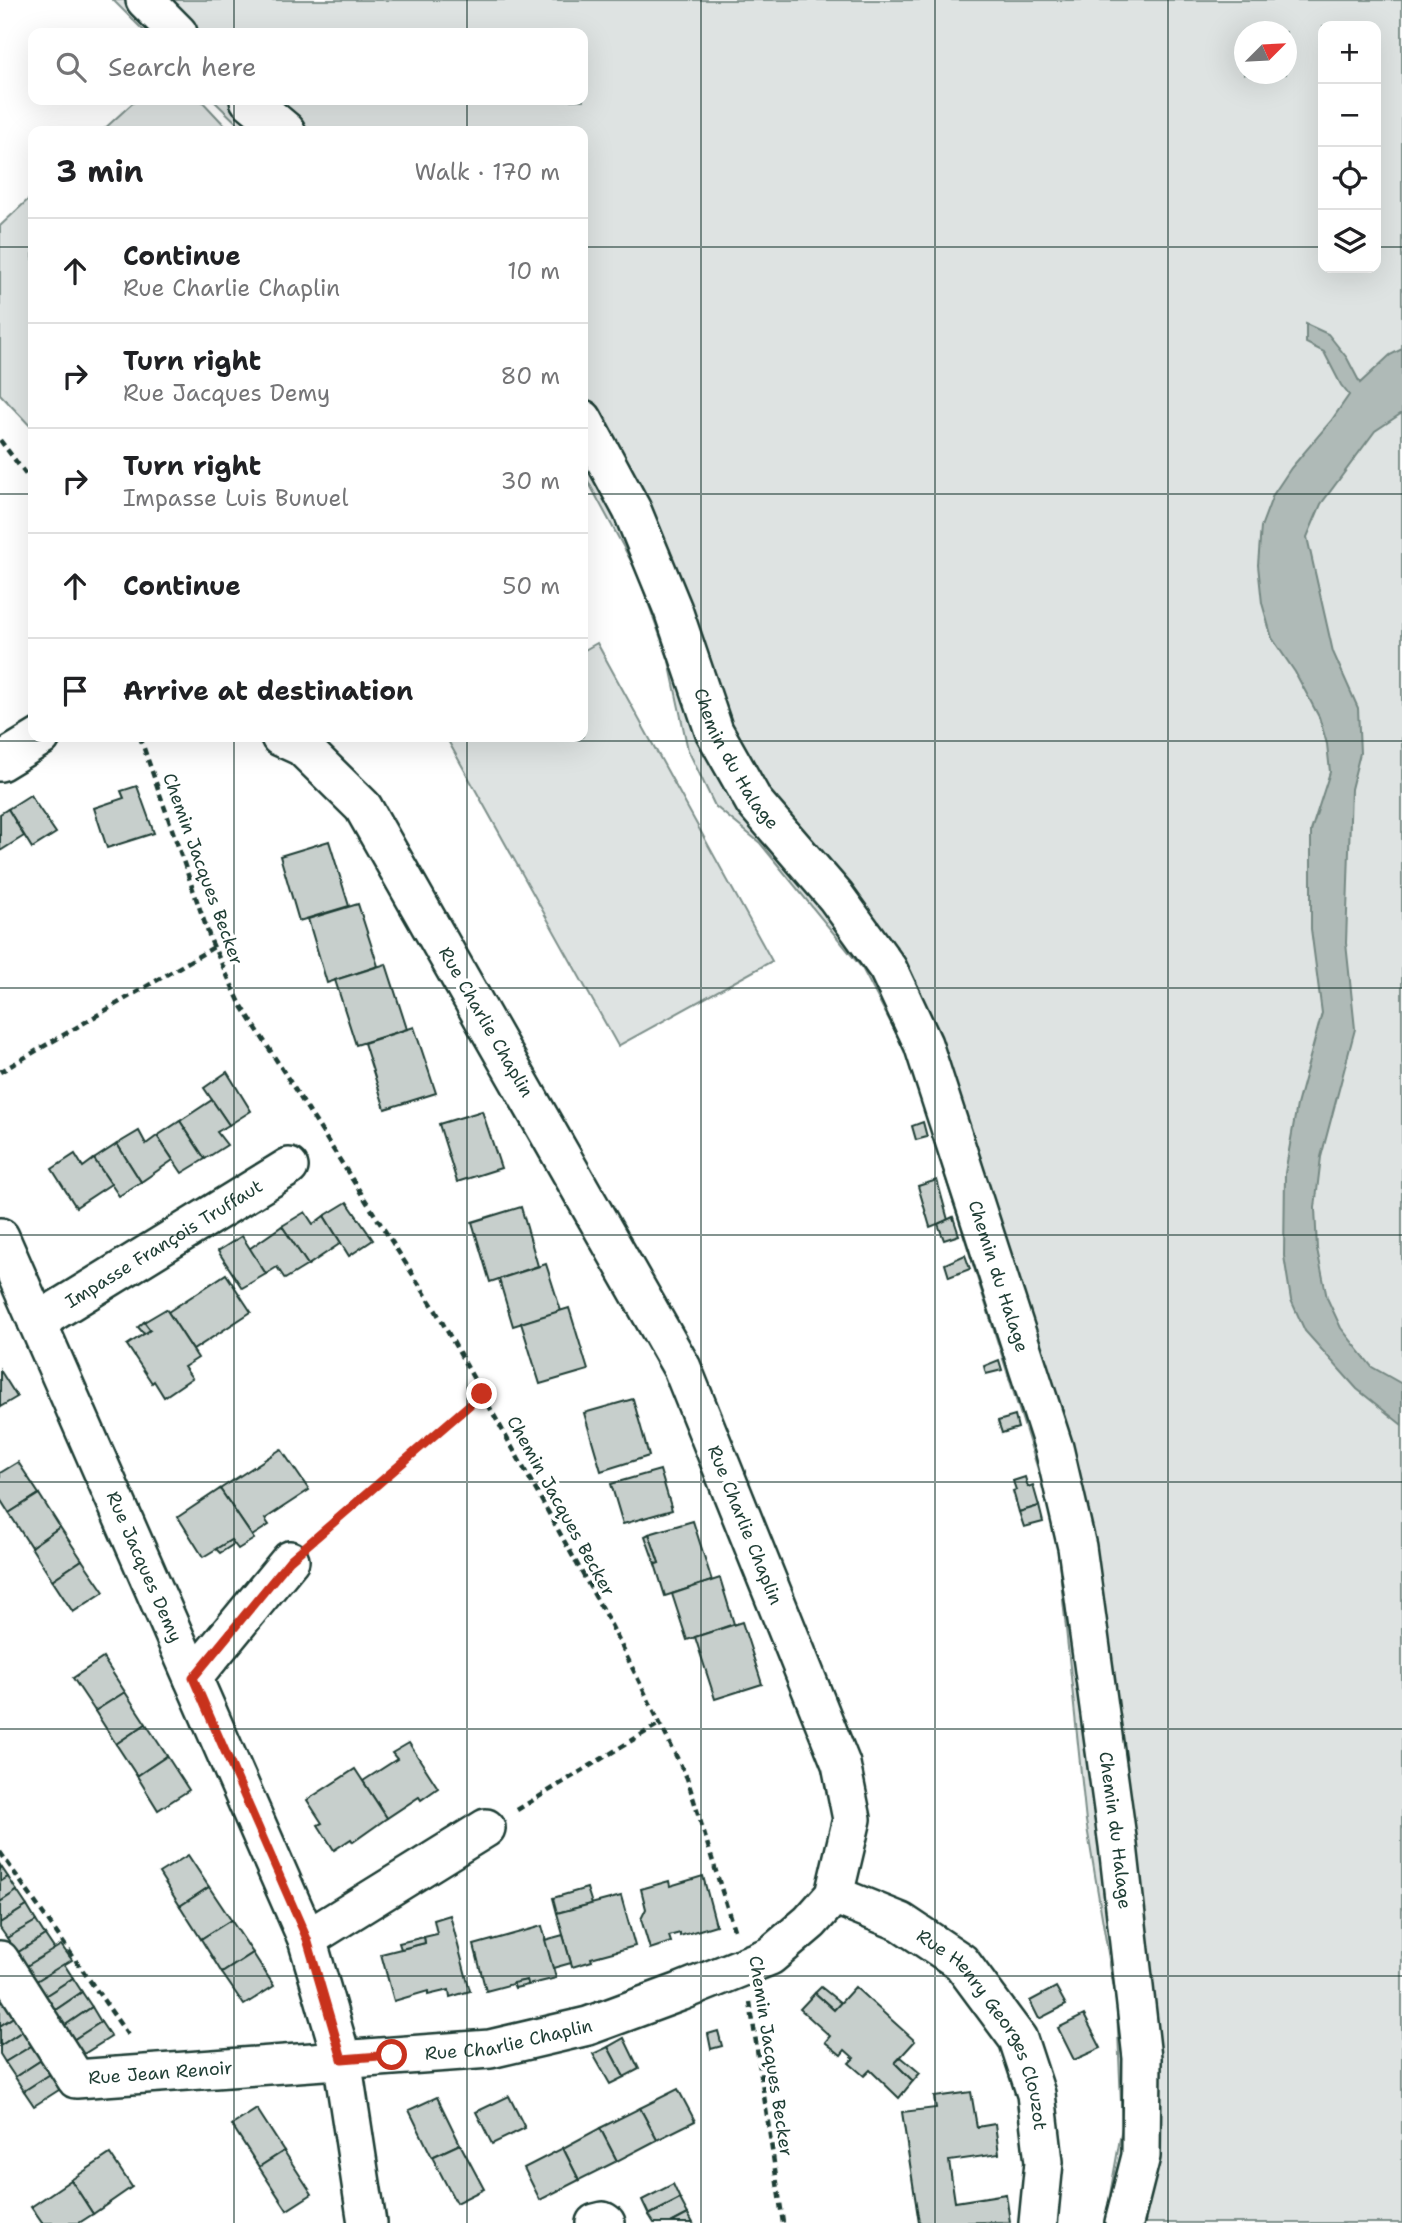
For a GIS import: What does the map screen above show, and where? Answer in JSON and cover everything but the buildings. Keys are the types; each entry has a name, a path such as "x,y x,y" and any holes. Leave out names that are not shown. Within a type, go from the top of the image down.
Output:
{"street":[{"path":"145,0 173,28"},
{"path":"255,105 280,126"},
{"name":"Chemin du Halage","path":"588,428 632,510 673,610 714,731 754,802 836,897 888,969 923,1044 1054,1448 1077,1547 1118,1846 1142,2058 1141,2156 1124,2223"},
{"path":"0,762 33,742"},
{"name":"Rue Charlie Chaplin","path":"291,742 302,747 363,807 682,1368 841,1764 852,1819 834,1895 810,1922 770,1956 588,2026 490,2049 342,2059"},
{"name":"Impasse François Truffaut","path":"37,1322 289,1167"},
{"name":"Rue Jacques Demy","path":"0,1237 307,1939 342,2059 367,2223"},
{"path":"193,1678 290,1560"},
{"path":"307,1939 486,1829"},
{"name":"Rue Henry Georges Clouzot","path":"834,1895 901,1922 961,1962 1018,2039 1036,2094 1044,2162 1038,2223"},
{"name":"Rue Jean Renoir","path":"0,1960 76,2079 342,2059"},
{"path":"595,2223 606,2223"}],"path":[{"path":"0,440 28,477"},
{"name":"Chemin Jacques Becker","path":"142,742 214,947 240,1003 436,1311 610,1623 687,1778 745,1966 783,2223"},
{"path":"0,1072 214,947"},
{"path":"290,1560 482,1394"},
{"path":"486,1829 660,1724"},
{"path":"0,1852 155,2073"}],"shaded area":[{"path":"113,0 1402,0 1402,2223 1105,2223 1122,2127 1117,2007 1086,1821 1055,1523 905,1050 862,968 760,843 715,806 688,750 669,661 637,572 588,481 588,126 240,126 218,105 588,105 588,28 141,28"},
{"path":"131,105 206,105 225,126 107,126"},
{"path":"28,200 28,424 0,394 0,226"},
{"path":"1306,324 1328,334 1347,358 1360,383 1390,355 1402,349 1402,413 1375,431 1321,504 1307,537 1333,652 1358,708 1360,753 1351,789 1346,943 1355,1029 1321,1157 1315,1208 1317,1249 1327,1298 1341,1328 1372,1367 1402,1384 1402,1425 1357,1389 1305,1331 1291,1300 1284,1256 1285,1173 1297,1105 1322,1013 1311,929 1311,831 1330,772 1327,744 1319,717 1295,672 1272,638 1262,603 1258,565 1261,527 1273,495 1349,395 1324,352 1306,343"},
{"path":"597,643 772,961 618,1046 449,742 588,742 588,648"}],"route":[{"path":"392,2055 342,2059 307,1939 193,1678 290,1560 482,1394"}]}
